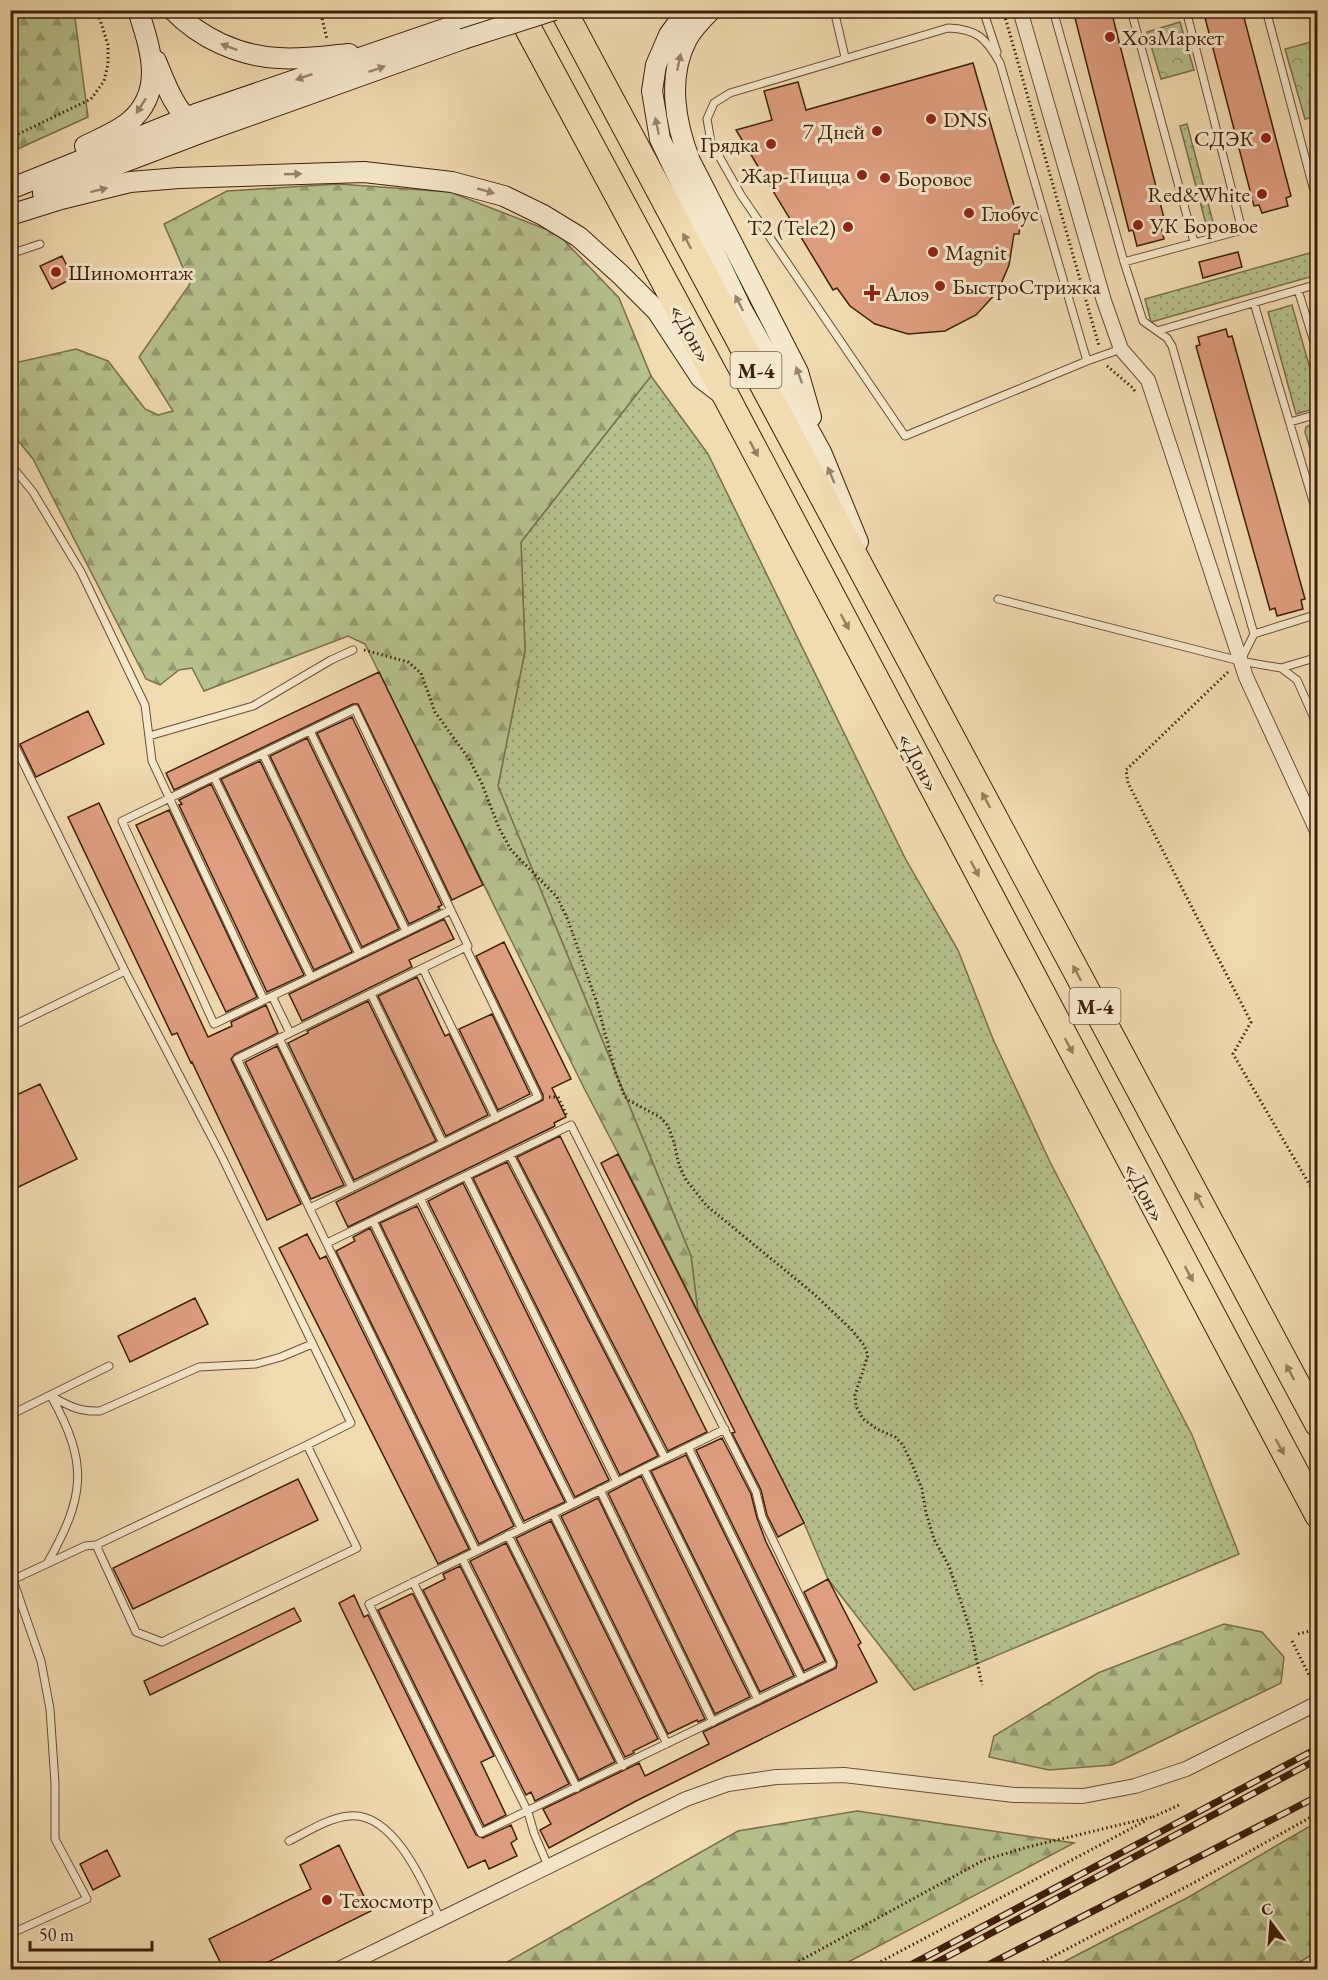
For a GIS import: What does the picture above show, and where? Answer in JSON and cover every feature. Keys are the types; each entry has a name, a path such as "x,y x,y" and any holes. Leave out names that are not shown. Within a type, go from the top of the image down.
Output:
{"highway":[{"name":"«Дон»","path":"518,10 727,398 1317,1515"},
{"name":"«Дон»","path":"563,10 1317,1424"}],"main road":[{"path":"138,10 165,84 186,119 203,132"},
{"path":"173,10 183,20 212,40 244,52 278,58 349,54 554,10"},
{"path":"13,203 203,132 461,31 500,10"},
{"path":"505,10 619,200"},
{"path":"575,10 598,76"},
{"path":"687,10 669,35 656,65 652,91 660,139 741,308 821,452 856,536 873,589"},
{"path":"711,10 687,38 679,58 676,102 681,137 690,161 798,372 821,452"},
{"path":"13,203 186,119 410,40"},
{"path":"10,183 129,122 144,105 152,86 153,66 149,45"},
{"path":"13,203 61,199 130,182 179,178 364,172 452,182 504,196 543,215 579,237 620,274 657,311 701,378 727,398"}],"street":[{"path":"1020,10 1104,301 1121,349 1148,380 1240,661 1317,833"},
{"path":"337,1970 686,1799 728,1784 776,1777 844,1775 1014,1795 1083,1796 1135,1786 1186,1769 1317,1703"}],"lane":[{"path":"834,10 845,57"},
{"path":"983,10 1087,361"},
{"path":"1053,10 1124,262 1143,321 1167,338 1172,346 1254,634 1240,661"},
{"path":"1131,10 1194,242"},
{"path":"1124,262 1242,230 1186,10"},
{"path":"1266,10 1313,187 1317,186"},
{"path":"1000,63 991,47 978,33 963,28 948,28 730,93 714,103 707,119 711,142 741,195 905,436 1121,349"},
{"path":"10,254 40,244"},
{"path":"1156,331 1317,284"},
{"path":"1298,290 1317,355"},
{"path":"1254,303 1317,518"},
{"path":"1290,422 1317,414"},
{"path":"10,464 33,492 81,572 145,705 152,761 268,998 290,1033"},
{"path":"998,599 1240,661 1281,668 1317,657"},
{"path":"1254,634 1317,614"},
{"path":"149,736 253,706 331,660 353,650"},
{"path":"1281,668 1297,680 1317,727"},
{"path":"310,1208 538,1097 466,948 468,946 451,910 355,709 122,821 214,1024 451,910"},
{"path":"310,730 406,931"},
{"path":"10,736 125,971 222,1157 351,1423 96,1545 85,1546 12,1580 41,1661 50,1709 56,1783 55,1839 87,1899 10,1934"},
{"path":"263,754 359,954"},
{"path":"214,777 311,977"},
{"path":"466,948 237,1059 476,1551"},
{"path":"423,969 496,1118"},
{"path":"10,1027 125,971"},
{"path":"371,994 443,1143"},
{"path":"279,1038 352,1188"},
{"path":"327,1243 571,1125 756,1492 762,1517 832,1664 481,1833 369,1604 724,1429"},
{"path":"510,1155 665,1458"},
{"path":"466,1176 617,1482"},
{"path":"420,1198 572,1504"},
{"path":"373,1221 521,1528"},
{"path":"51,1396 85,1412 100,1412 200,1367 256,1364 281,1357 312,1344"},
{"path":"10,1415 109,1366"},
{"path":"48,1562 63,1535 75,1503 78,1471 74,1446 65,1420 51,1396"},
{"path":"96,1545 136,1632 162,1642 357,1548 307,1445"},
{"path":"688,1447 802,1679"},
{"path":"644,1469 758,1700"},
{"path":"600,1490 713,1722"},
{"path":"553,1513 667,1744"},
{"path":"508,1534 623,1766"},
{"path":"462,1557 577,1788"},
{"path":"413,1582 528,1812 548,1866"},
{"path":"289,1841 337,1818 351,1815 368,1819 400,1844 412,1862 440,1919"}],"path":[{"path":"10,138 91,99 104,81 108,64 108,45 97,10"},
{"path":"320,10 329,47"},
{"path":"353,650 364,650 408,662 421,673 435,712 469,759 511,850 557,897 568,920 597,1003 624,1095 628,1100 660,1117 668,1126 679,1165 686,1180 707,1206 814,1294 851,1329 863,1344 868,1355 855,1395 856,1406 863,1419 895,1437 903,1445 912,1464 922,1489 934,1539 949,1566 970,1629 982,1685"},
{"path":"1240,661 1126,770 1128,783 1251,1022 1233,1054 1317,1199"},
{"path":"538,1097 558,1097 571,1125"},
{"path":"1298,1634 1317,1629"},
{"path":"1292,1641 1317,1691"},
{"path":"865,1970 1181,1803"},
{"path":"1027,1970 1197,1881 1317,1813"},
{"path":"783,1970 984,1860 1028,1847 1152,1818"}],"green space":[{"path":"10,11 74,11 88,117 11,152"},
{"path":"1180,22 1194,70 1161,79 1147,32"},
{"path":"1315,41 1318,50 1317,116 1305,119 1285,49"},
{"path":"1187,124 1214,226 1207,228 1180,126"},
{"path":"339,184 450,192 558,234 619,298 651,376 521,542 525,651 498,786 691,1256 698,1312 584,1088 365,644 348,636 204,691 192,668 179,670 160,685 146,679 33,459 11,432 10,364 76,349 108,361 145,409 158,415 173,411 139,357 190,284 164,224 227,191"},
{"path":"1317,251 1317,275 1151,322 1145,299"},
{"path":"1292,305 1318,397 1317,408 1296,414 1268,312"},
{"path":"651,376 708,454 906,860 958,950 993,1039 1050,1162 1192,1435 1239,1554 914,1690 828,1579 804,1523 698,1312 691,1256 498,786 525,651 521,542"},
{"path":"1318,422 1317,472 1305,432 1306,427"},
{"path":"1224,1624 1262,1632 1284,1657 1281,1683 1112,1765 1049,1770 989,1757 994,1736 1098,1673"},
{"path":"857,1811 1074,1843 835,1969 495,1969 738,1831"},
{"path":"1317,1822 1317,1952 1287,1969 1050,1969 1187,1898"}],"building":[{"path":"1073,10 1111,10 1165,222 1160,223 1164,239 1137,246 1133,230 1129,231"},
{"path":"1203,10 1242,10 1291,196 1286,198 1288,206 1262,213 1259,205 1254,206"},
{"name":"Боровое","path":"973,63 1020,226 1019,234 1014,234 1009,265 998,291 976,315 945,331 908,334 875,324 850,306 837,288 833,290 736,130 772,120 764,91 798,82 806,110"},
{"path":"1238,252 1242,267 1203,278 1199,262"},
{"name":"Шиномонтаж","path":"62,256 73,278 52,289 40,266"},
{"path":"1226,329 1228,337 1232,336 1305,599 1301,600 1303,609 1277,616 1275,608 1270,610 1196,346 1200,345 1198,337"},
{"path":"379,672 483,885 452,900 358,704 353,704 174,790 166,773"},
{"path":"88,711 104,744 36,777 20,744"},
{"path":"352,717 442,905 438,907 440,909 409,924 317,733"},
{"path":"307,738 399,929 362,947 270,756"},
{"path":"260,761 352,952 314,970 221,779"},
{"path":"211,784 304,975 267,992 179,805 182,804 179,800"},
{"path":"99,803 208,1037 232,1026 231,1022 266,1005 278,1033 235,1054 231,1059 301,1204 267,1220 192,1062 177,1033 172,1035 68,817"},
{"path":"169,810 257,997 226,1012 136,825"},
{"path":"444,919 454,939 409,960 412,967 302,1021 289,994"},
{"path":"504,942 571,1079 552,1088 566,1117 554,1123 555,1126 348,1227 336,1202 543,1100 543,1095 476,956"},
{"path":"417,977 445,1036 449,1034 488,1115 446,1136 378,996"},
{"path":"368,1001 436,1141 354,1180 288,1043"},
{"path":"492,1014 530,1094 498,1110 459,1029"},
{"path":"277,1046 344,1185 311,1199 245,1062"},
{"path":"40,1084 77,1159 10,1191 10,1098"},
{"path":"560,1136 707,1432 668,1451 517,1157"},
{"path":"618,1154 804,1523 778,1537 767,1515 761,1490 732,1433 735,1432 601,1163"},
{"path":"507,1162 658,1456 620,1475 473,1178"},
{"path":"463,1183 609,1480 575,1497 428,1201"},
{"path":"417,1206 565,1502 524,1521 380,1223"},
{"path":"370,1228 514,1526 479,1544 336,1251 355,1241 353,1237"},
{"path":"307,1234 320,1259 326,1256 469,1549 438,1564 279,1248"},
{"path":"195,1298 208,1324 130,1362 118,1336"},
{"path":"722,1438 751,1494 766,1542 825,1661 804,1671 696,1450"},
{"path":"686,1455 794,1676 760,1692 651,1471"},
{"path":"641,1476 750,1697 715,1714 608,1493"},
{"path":"298,1479 318,1520 133,1609 113,1568"},
{"path":"598,1498 705,1719 698,1722 697,1720 668,1734 561,1516"},
{"path":"551,1521 658,1739 625,1757 516,1538"},
{"path":"506,1543 615,1762 579,1780 470,1561"},
{"path":"460,1566 569,1784 535,1801 531,1792 526,1795 423,1590 445,1579 443,1574"},
{"path":"828,1579 861,1643 858,1645 877,1682 636,1801 549,1848 540,1830 551,1824 543,1809 639,1763 645,1776 709,1744 703,1732 836,1668 837,1662 804,1592"},
{"path":"411,1594 494,1756 481,1762 506,1815 484,1826 378,1610"},
{"path":"354,1595 364,1617 368,1615 476,1835 483,1838 511,1825 517,1839 511,1843 517,1856 489,1869 485,1860 468,1868 339,1603"},
{"path":"294,1608 301,1621 150,1695 144,1681"},
{"name":"Техосмотр","path":"339,1845 371,1911 252,1970 224,1970 209,1939 311,1889 300,1865"},
{"path":"107,1850 120,1876 93,1890 80,1864"}],"railway":[{"path":"901,1970 1318,1748"},
{"path":"922,1970 1318,1759"},
{"path":"978,1970 1318,1796"}],"place":[{"name":"ХозМаркет","path":"1110,37"},
{"name":"DNS","path":"931,119"},
{"name":"7 Дней","path":"877,131"},
{"name":"СДЭК","path":"1266,138"},
{"name":"Грядка","path":"771,144"},
{"name":"Жар-Пицца","path":"862,175"},
{"name":"Боровое","path":"885,178"},
{"name":"Red&White","path":"1262,194"},
{"name":"Глобус","path":"969,213"},
{"name":"УК Боровое","path":"1138,225"},
{"name":"T2 (Tele2)","path":"848,227"},
{"name":"Magnit","path":"933,252"},
{"name":"Шиномонтаж","path":"56,272"},
{"name":"БыстроСтрижка","path":"940,286"},
{"name":"Алоэ","path":"872,293"},
{"name":"Техосмотр","path":"327,1900"}]}
